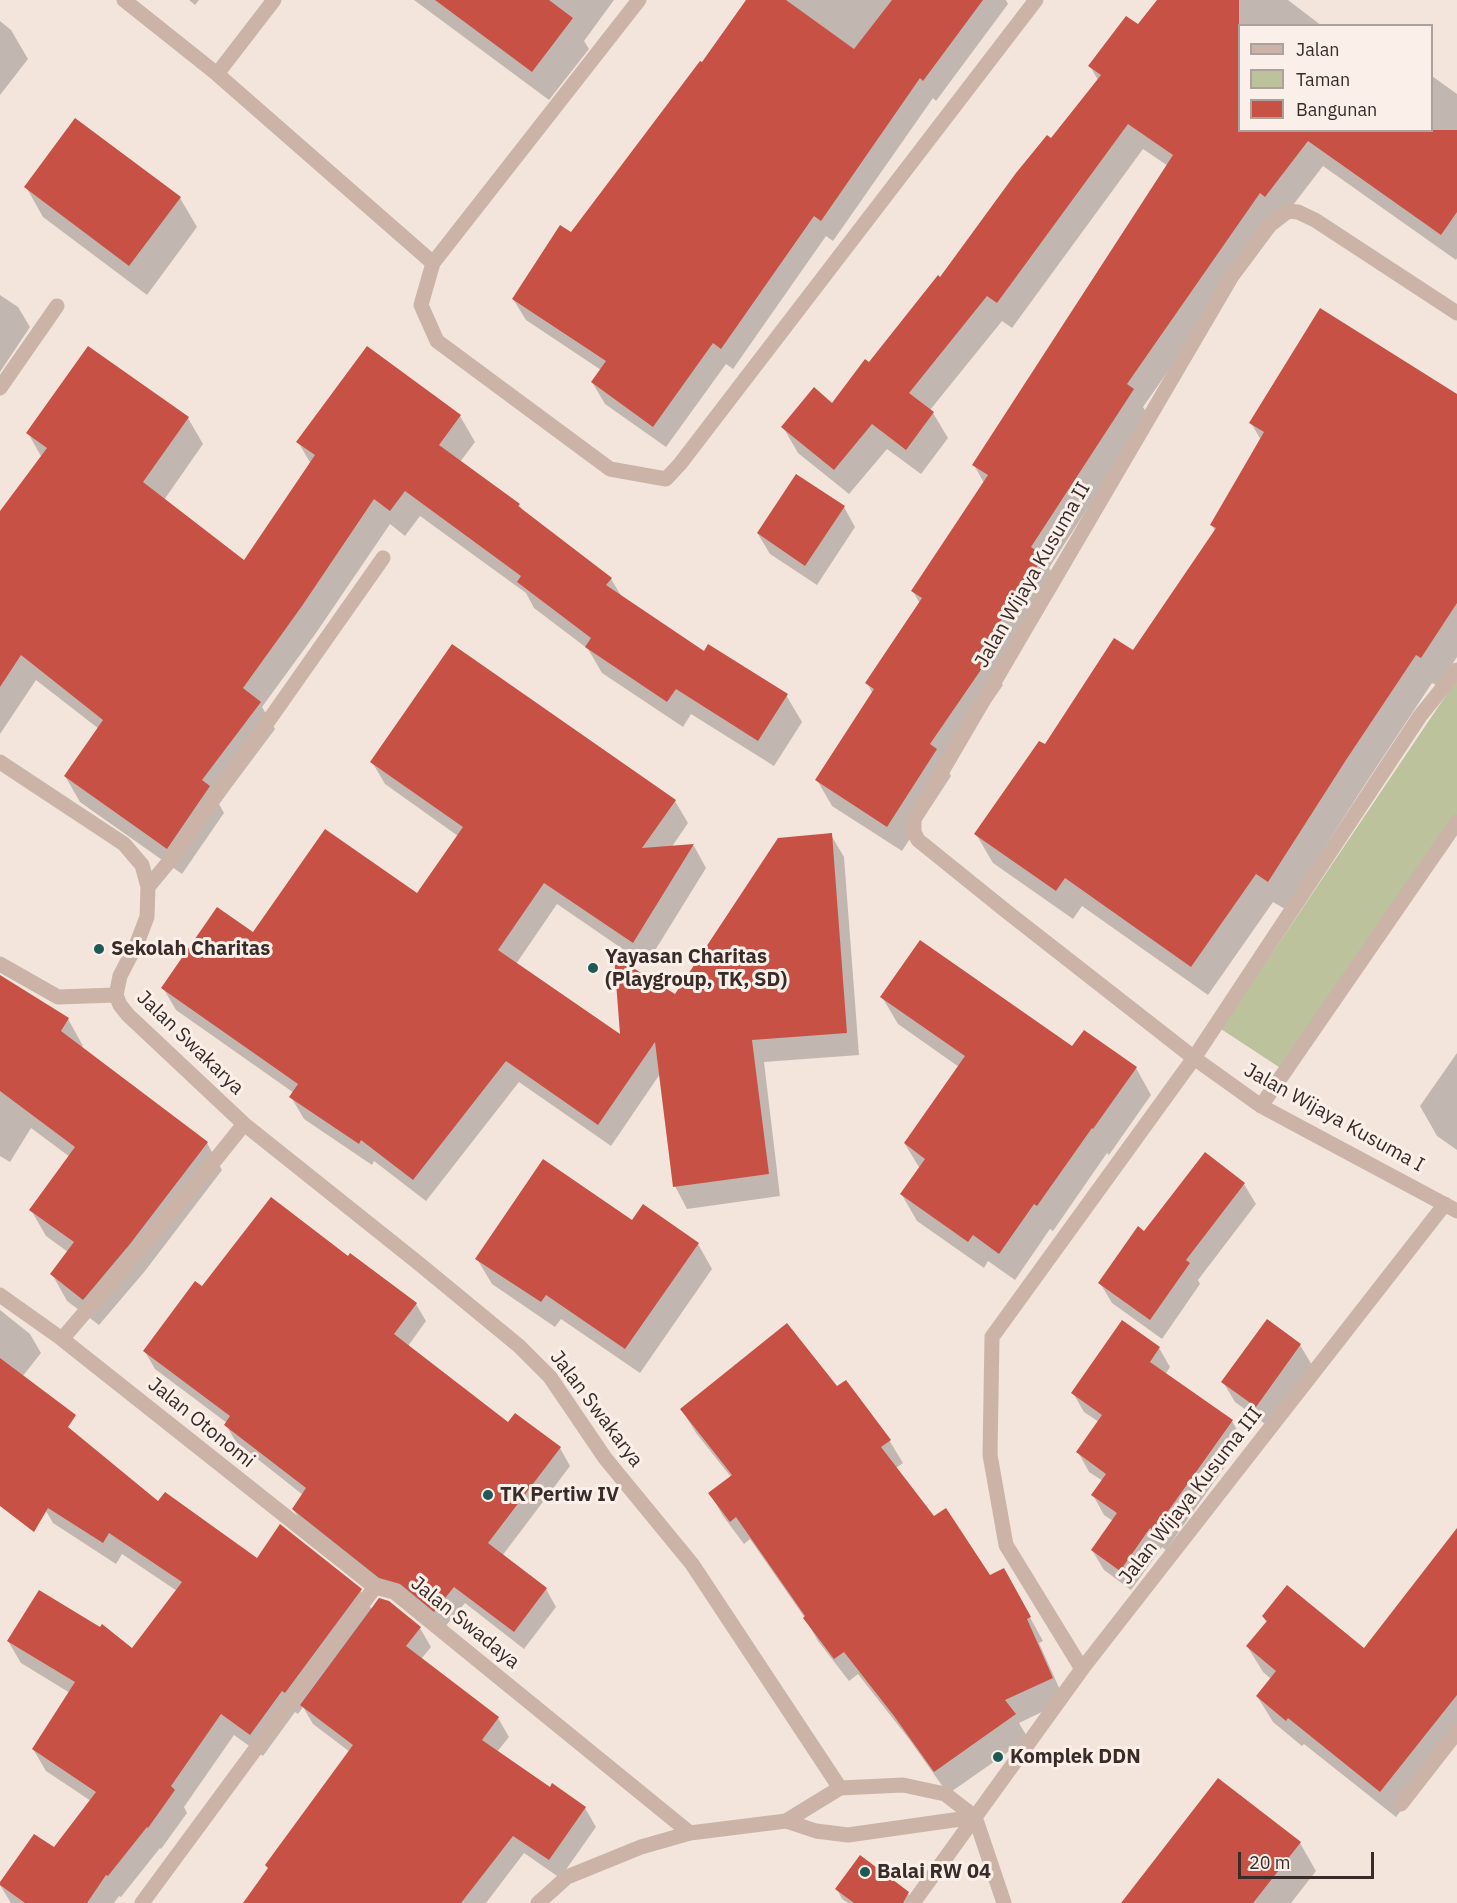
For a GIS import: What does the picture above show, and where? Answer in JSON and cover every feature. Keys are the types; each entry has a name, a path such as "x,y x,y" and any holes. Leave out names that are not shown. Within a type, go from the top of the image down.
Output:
{"street":[{"path":"124,0 217,74 433,263"},
{"path":"217,74 274,0"},
{"path":"639,0 433,263 421,305 437,341 610,469 666,479 687,455 1036,0"},
{"name":"Jalan Wijaya Kusuma II","path":"1194,1058 918,840 914,832 914,819 1232,276 1270,225 1288,211 1299,212 1316,219 1457,313"},
{"path":"0,388 57,306"},
{"path":"148,886 172,858 383,558"},
{"path":"1082,1669 1006,1545 990,1455 992,1337 1194,1058 1420,716 1457,670"},
{"path":"0,762 124,844 142,865 148,886"},
{"path":"1261,1106 1457,822"},
{"name":"Jalan Swakarya","path":"148,886 147,917 120,976 116,995 120,1005 244,1124 460,1297 519,1346 550,1377 605,1458 692,1563 840,1788"},
{"path":"0,964 58,997 116,995"},
{"name":"Jalan Wijaya Kusuma I","path":"1194,1058 1261,1106 1451,1208"},
{"name":"Jalan Swakarya","path":"62,1339 244,1124"},
{"name":"Jalan Wijaya Kusuma III","path":"913,1903 1082,1669 1451,1208"},
{"name":"Jalan Otonomi","path":"0,1295 62,1339 375,1587"},
{"path":"142,1903 375,1587"},
{"name":"Jalan Swadaya","path":"375,1587 386,1588 394,1592 690,1833"},
{"path":"1401,1804 1457,1731"},
{"path":"538,1903 567,1877 641,1847 690,1833 786,1821 840,1788 903,1785 945,1794 975,1817 1004,1903"},
{"path":"786,1821 816,1831 848,1835 975,1817"}],"green space":[{"path":"1457,679 1457,822 1285,1071 1221,1029"}],"building":[{"path":"435,0 549,0 573,18 532,72"},
{"path":"746,0 786,0 854,49 892,0 983,0 923,81 920,78 821,221 814,216 721,349 713,343 653,427 591,382 606,361 512,299 560,225 571,232 700,61 702,62"},
{"path":"1157,0 1239,0 1238,132 1457,130 1457,212 1441,235 1308,141 1265,197 1260,193 1127,384 1134,389 1031,547 1044,556 980,652 989,658 930,744 937,749 887,827 815,780 874,689 865,683 922,598 911,591 988,475 972,465 1173,155 1128,124 997,303 987,296 909,393 934,412 906,450 872,424 834,470 781,427 814,387 832,403 865,359 869,362 938,275 940,277 1016,173 1047,135 1051,138 1101,75 1088,66 1126,16 1138,24"},
{"path":"75,118 181,197 129,266 24,187"},
{"path":"1320,308 1457,394 1457,603 1421,658 1416,655 1268,882 1256,874 1191,967 1065,878 1056,891 974,834 1039,741 1045,744 1114,638 1133,650 1216,528 1210,525 1264,432 1249,423"},
{"path":"88,346 189,417 143,482 244,560 315,455 296,442 367,346 461,415 439,445 520,504 518,506 612,578 606,585 704,651 708,644 788,694 758,741 676,689 667,702 585,647 591,638 517,582 521,576 405,491 390,511 374,499 243,688 261,702 202,780 210,786 167,849 64,776 103,720 21,655 0,687 0,511 47,448 26,433"},
{"path":"796,474 845,506 805,566 757,533"},
{"path":"452,644 676,800 642,848 694,844 633,943 544,883 498,950 620,1034 614,956 675,994 778,838 832,833 847,1033 752,1040 769,1174 673,1187 655,1042 598,1125 506,1061 413,1180 361,1140 359,1144 289,1097 298,1084 161,988 217,907 253,932 325,829 417,893 463,827 370,762"},
{"path":"920,940 1072,1046 1084,1030 1137,1067 1037,1206 1034,1204 999,1254 973,1235 968,1242 900,1194 925,1159 904,1143 965,1056 880,997"},
{"path":"0,975 69,1018 61,1031 208,1142 130,1244 83,1300 50,1274 74,1242 29,1210 75,1147 0,1091"},
{"path":"1205,1152 1245,1183 1186,1260 1190,1263 1150,1320 1098,1283 1138,1226 1144,1231"},
{"path":"543,1159 632,1220 643,1204 699,1243 625,1349 546,1295 541,1302 475,1259"},
{"path":"271,1197 348,1256 350,1253 417,1303 394,1334 508,1422 515,1413 561,1447 488,1543 547,1588 514,1632 454,1587 434,1612 400,1584 379,1578 292,1509 306,1488 224,1425 230,1416 143,1351 195,1281 202,1286"},
{"path":"1267,1319 1301,1344 1256,1407 1221,1382"},
{"path":"1122,1320 1160,1347 1150,1362 1233,1420 1154,1531 1150,1528 1120,1571 1091,1550 1117,1513 1091,1495 1106,1474 1076,1452 1102,1415 1071,1393"},
{"path":"787,1323 837,1386 846,1380 891,1440 881,1447 934,1516 946,1508 990,1575 1004,1568 1031,1617 1027,1619 1053,1678 1005,1700 1016,1714 934,1772 844,1652 834,1659 803,1618 805,1616 736,1517 730,1522 708,1493 732,1475 680,1409"},
{"path":"0,1358 76,1415 68,1427 158,1501 165,1492 257,1558 280,1524 362,1589 285,1693 282,1691 250,1735 221,1714 171,1786 175,1790 148,1828 108,1876 106,1875 87,1903 25,1903 0,1885 34,1834 54,1847 96,1792 32,1749 75,1682 7,1641 39,1590 100,1627 102,1624 132,1648 182,1582 109,1533 103,1543 48,1508 34,1532 0,1506"},
{"path":"1457,1528 1457,1695 1380,1792 1288,1718 1286,1721 1256,1696 1276,1671 1246,1646 1267,1621 1262,1616 1287,1585 1364,1648"},
{"path":"379,1598 389,1601 421,1627 406,1646 499,1717 482,1740 550,1787 552,1783 586,1807 549,1860 513,1836 461,1903 243,1903 268,1868 265,1865 353,1745 300,1705"},
{"path":"1218,1778 1301,1842 1253,1903 1121,1903"},
{"name":"Balai RW 04","path":"860,1855 909,1892 903,1903 854,1903 835,1889"}],"place":[{"name":"Sekolah Charitas","path":"99,949"},
{"name":"Yayasan Charitas (Playgroup, TK, SD)","path":"593,968"},
{"name":"TK Pertiw IV","path":"488,1495"},
{"name":"Komplek DDN","path":"998,1757"},
{"name":"Balai RW 04","path":"865,1872"}]}
